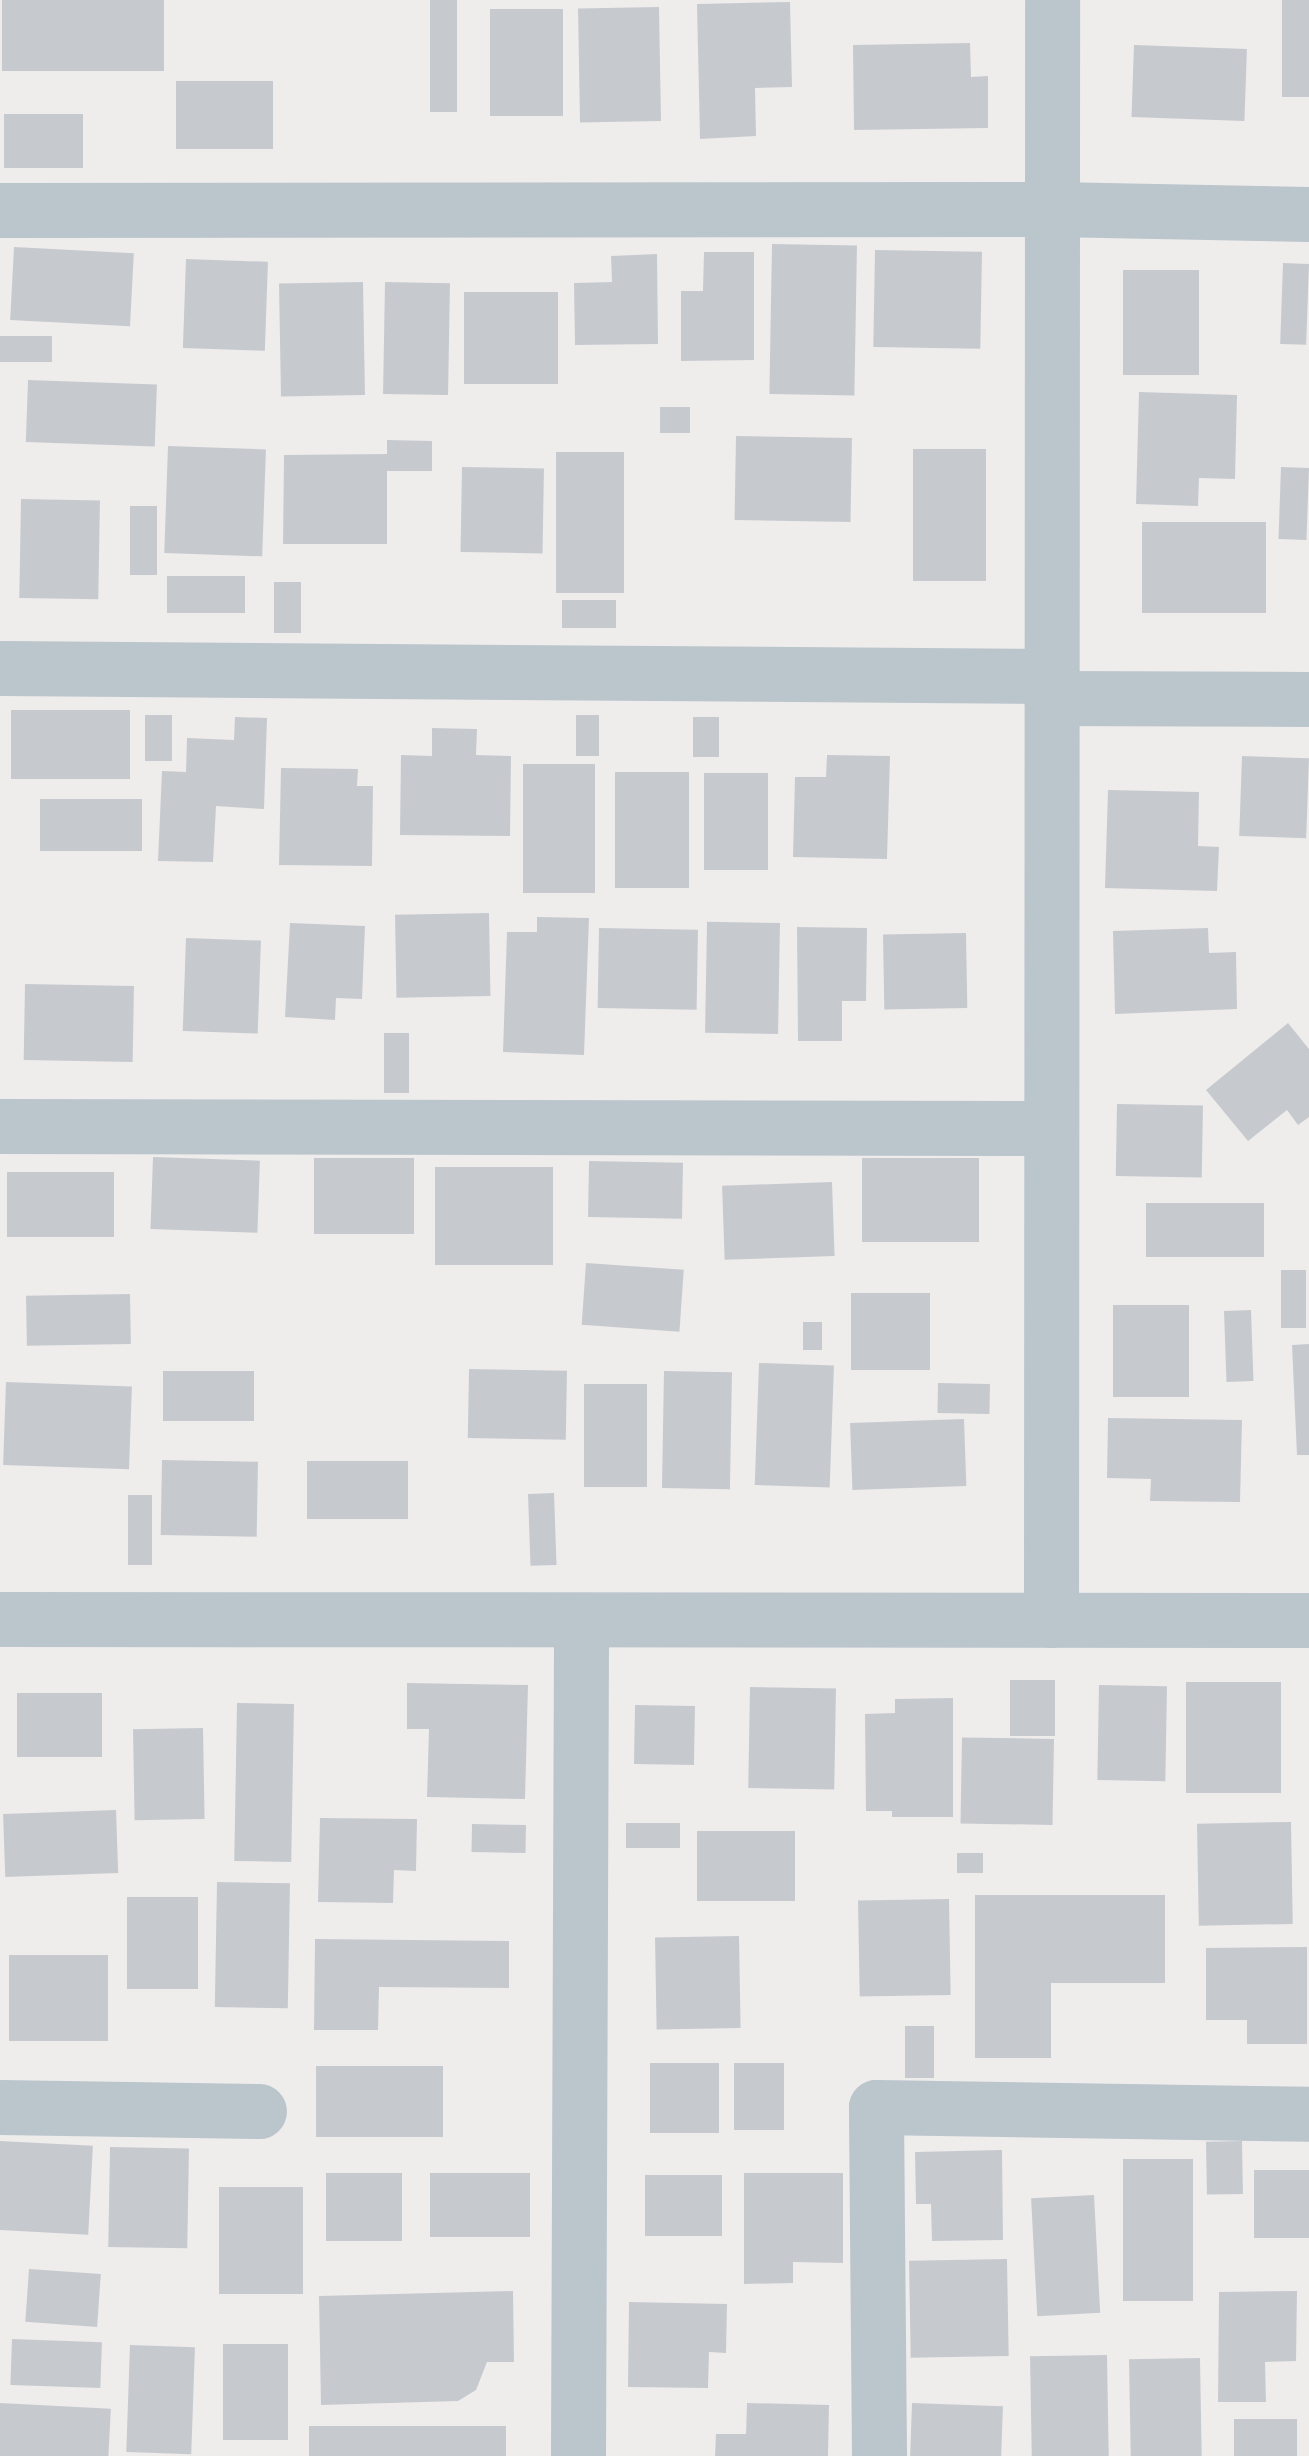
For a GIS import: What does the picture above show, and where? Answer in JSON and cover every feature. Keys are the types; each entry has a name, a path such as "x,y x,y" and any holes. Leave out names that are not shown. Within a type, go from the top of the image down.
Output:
{"street":[{"path":"1051,1620 1052,0"},
{"path":"0,210 1053,210 1309,214"},
{"path":"0,668 1051,687 1309,699"},
{"path":"0,1126 1049,1128"},
{"path":"0,1620 1309,1620"},
{"path":"578,2456 581,1620"},
{"path":"0,2107 259,2111"},
{"path":"880,2456 876,2108 1309,2114"}],"building":[{"path":"2,0 164,0 164,71 2,71"},
{"path":"430,0 457,0 457,112 430,112"},
{"path":"1282,0 1309,0 1309,97 1282,97"},
{"path":"790,2 792,87 755,88 756,136 700,139 697,4"},
{"path":"659,7 661,121 580,122 578,8"},
{"path":"490,9 563,9 563,116 490,116"},
{"path":"970,43 971,77 988,76 988,128 854,130 853,45"},
{"path":"1134,45 1247,49 1244,121 1131,117"},
{"path":"176,81 273,81 273,149 176,149"},
{"path":"4,114 83,114 83,168 4,168"},
{"path":"772,244 857,245 854,395 769,394"},
{"path":"14,247 134,253 130,326 10,320"},
{"path":"875,250 982,252 980,349 873,347"},
{"path":"704,252 754,252 754,360 681,361 681,291 703,291"},
{"path":"657,254 658,344 575,345 574,283 612,282 611,256"},
{"path":"186,259 268,262 265,351 183,348"},
{"path":"1283,263 1309,264 1306,345 1280,344"},
{"path":"1123,270 1199,270 1199,375 1123,375"},
{"path":"363,282 365,395 281,396 279,283"},
{"path":"385,282 450,283 448,395 383,394"},
{"path":"464,292 558,292 558,384 464,384"},
{"path":"0,336 52,336 52,362 0,362"},
{"path":"28,380 157,385 155,446 26,442"},
{"path":"1139,392 1237,395 1235,479 1199,478 1198,506 1136,504"},
{"path":"660,407 690,407 690,433 660,433"},
{"path":"736,436 852,438 851,522 735,520"},
{"path":"387,440 432,441 432,471 387,471 387,544 283,544 284,455 387,454"},
{"path":"168,446 266,449 262,556 164,553"},
{"path":"913,449 986,449 986,581 913,581"},
{"path":"556,452 624,452 624,593 556,593"},
{"path":"462,467 544,468 543,553 461,552"},
{"path":"1281,467 1309,468 1306,540 1278,539"},
{"path":"21,499 100,500 98,599 19,598"},
{"path":"130,506 157,506 157,575 130,575"},
{"path":"1142,522 1266,522 1266,613 1142,613"},
{"path":"167,576 245,576 245,613 167,613"},
{"path":"274,582 301,582 301,633 274,633"},
{"path":"562,600 616,600 616,628 562,628"},
{"path":"11,710 130,710 130,779 11,779"},
{"path":"145,715 172,715 172,761 145,761"},
{"path":"576,715 599,715 599,756 576,756"},
{"path":"235,717 267,718 264,809 216,806 213,862 158,861 162,771 186,772 187,738 234,740"},
{"path":"693,717 719,717 719,757 693,757"},
{"path":"432,728 477,729 476,755 511,756 510,836 400,835 401,755 432,756"},
{"path":"827,755 890,756 887,859 793,857 795,777 826,777"},
{"path":"1242,756 1309,758 1306,838 1239,836"},
{"path":"523,764 595,764 595,893 523,893"},
{"path":"281,768 358,769 357,786 373,786 372,866 279,865"},
{"path":"615,772 689,772 689,888 615,888"},
{"path":"704,773 768,773 768,870 704,870"},
{"path":"1108,790 1199,792 1198,846 1219,847 1217,891 1105,888"},
{"path":"40,799 142,799 142,851 40,851"},
{"path":"489,913 490,996 396,998 395,915"},
{"path":"537,917 589,918 584,1055 503,1052 507,932 537,932"},
{"path":"707,922 780,923 778,1034 705,1033"},
{"path":"290,923 365,926 362,999 336,998 335,1020 285,1017"},
{"path":"797,927 867,928 866,1001 842,1001 842,1041 798,1041"},
{"path":"599,928 698,930 697,1010 598,1008"},
{"path":"1208,928 1209,953 1236,952 1237,1009 1115,1014 1113,931"},
{"path":"966,933 967,1008 884,1009 883,934"},
{"path":"186,938 261,941 258,1034 183,1031"},
{"path":"25,984 134,986 133,1062 24,1060"},
{"path":"1288,1023 1309,1049 1309,1117 1298,1125 1287,1110 1248,1141 1206,1090"},
{"path":"384,1033 409,1033 409,1093 384,1093"},
{"path":"1117,1104 1203,1106 1202,1177 1116,1176"},
{"path":"153,1157 260,1161 257,1233 150,1229"},
{"path":"314,1158 414,1158 414,1234 314,1234"},
{"path":"862,1158 979,1158 979,1242 862,1242"},
{"path":"589,1161 683,1163 682,1219 588,1217"},
{"path":"435,1167 553,1167 553,1265 435,1265"},
{"path":"7,1172 114,1172 114,1237 7,1237"},
{"path":"832,1182 835,1256 725,1260 722,1186"},
{"path":"1146,1203 1264,1203 1264,1257 1146,1257"},
{"path":"586,1263 684,1270 679,1332 582,1325"},
{"path":"1281,1270 1306,1270 1306,1328 1281,1328"},
{"path":"851,1293 930,1293 930,1370 851,1370"},
{"path":"130,1294 131,1344 27,1346 26,1296"},
{"path":"1113,1305 1189,1305 1189,1397 1113,1397"},
{"path":"1251,1310 1253,1381 1226,1382 1224,1311"},
{"path":"803,1322 822,1322 822,1350 803,1350"},
{"path":"1309,1344 1309,1455 1297,1455 1292,1345"},
{"path":"759,1363 834,1366 830,1488 755,1485"},
{"path":"469,1369 567,1371 566,1440 468,1438"},
{"path":"163,1371 254,1371 254,1421 163,1421"},
{"path":"664,1371 732,1372 730,1489 662,1488"},
{"path":"6,1382 132,1386 129,1469 3,1465"},
{"path":"938,1383 990,1384 989,1414 937,1413"},
{"path":"584,1384 647,1384 647,1487 584,1487"},
{"path":"1108,1418 1242,1420 1240,1502 1150,1501 1151,1479 1107,1478"},
{"path":"964,1419 966,1486 852,1490 850,1423"},
{"path":"162,1460 258,1462 257,1537 161,1535"},
{"path":"307,1461 408,1461 408,1519 307,1519"},
{"path":"554,1493 557,1565 531,1566 528,1494"},
{"path":"128,1495 152,1495 152,1565 128,1565"},
{"path":"1010,1680 1055,1680 1055,1736 1010,1736"},
{"path":"1186,1682 1281,1682 1281,1793 1186,1793"},
{"path":"407,1683 528,1685 525,1799 427,1797 429,1729 407,1729"},
{"path":"1099,1685 1167,1686 1165,1781 1097,1780"},
{"path":"750,1687 836,1689 834,1789 748,1788"},
{"path":"17,1693 102,1693 102,1757 17,1757"},
{"path":"953,1698 953,1817 892,1817 892,1811 866,1811 865,1714 895,1713 895,1699"},
{"path":"237,1703 294,1704 291,1862 234,1861"},
{"path":"635,1705 695,1706 694,1765 634,1764"},
{"path":"203,1728 205,1819 135,1820 133,1729"},
{"path":"962,1737 1054,1739 1052,1825 961,1823"},
{"path":"116,1810 118,1873 5,1877 3,1814"},
{"path":"320,1818 417,1819 416,1871 394,1870 393,1903 318,1902"},
{"path":"1291,1822 1293,1924 1199,1926 1197,1824"},
{"path":"626,1823 680,1823 680,1848 626,1848"},
{"path":"472,1824 526,1825 526,1853 472,1852"},
{"path":"697,1831 795,1831 795,1901 697,1901"},
{"path":"957,1853 983,1853 983,1873 957,1873"},
{"path":"217,1882 290,1883 288,2008 215,2007"},
{"path":"975,1895 1165,1895 1165,1983 1051,1983 1051,2058 975,2058"},
{"path":"127,1897 198,1897 198,1989 127,1989"},
{"path":"949,1899 951,1995 860,1997 858,1901"},
{"path":"739,1936 741,2028 657,2029 655,1937"},
{"path":"315,1939 509,1941 509,1988 379,1987 378,2030 314,2030"},
{"path":"1307,1947 1307,2044 1247,2044 1247,2020 1206,2020 1206,1948"},
{"path":"9,1955 108,1955 108,2041 9,2041"},
{"path":"905,2026 934,2026 934,2078 905,2078"},
{"path":"650,2063 719,2063 719,2133 650,2133"},
{"path":"734,2063 784,2063 784,2130 734,2130"},
{"path":"316,2066 443,2066 443,2137 316,2137"},
{"path":"0,2141 93,2146 88,2235 0,2230"},
{"path":"1242,2141 1243,2194 1207,2195 1206,2142"},
{"path":"110,2147 189,2148 187,2248 108,2247"},
{"path":"1002,2150 1003,2240 932,2241 931,2204 916,2204 915,2152"},
{"path":"1123,2159 1193,2159 1193,2301 1123,2301"},
{"path":"1254,2170 1309,2170 1309,2238 1254,2238"},
{"path":"326,2173 402,2173 402,2241 326,2241"},
{"path":"430,2173 530,2173 530,2237 430,2237"},
{"path":"744,2173 843,2173 843,2263 793,2262 793,2283 744,2284"},
{"path":"645,2175 722,2175 722,2236 645,2236"},
{"path":"219,2187 303,2187 303,2294 219,2294"},
{"path":"1094,2195 1100,2313 1037,2316 1031,2198"},
{"path":"1007,2259 1009,2356 911,2358 909,2261"},
{"path":"29,2269 101,2274 97,2327 25,2322"},
{"path":"513,2291 514,2362 487,2362 476,2390 458,2401 321,2405 319,2296"},
{"path":"1297,2291 1296,2361 1265,2362 1266,2402 1218,2402 1219,2292"},
{"path":"629,2302 727,2304 726,2353 709,2352 708,2388 628,2387"},
{"path":"12,2339 102,2342 100,2388 10,2385"},
{"path":"223,2344 288,2344 288,2440 223,2440"},
{"path":"130,2345 195,2347 191,2454 126,2452"},
{"path":"1107,2355 1109,2456 1032,2456 1030,2356"},
{"path":"1200,2358 1202,2456 1131,2456 1129,2359"},
{"path":"0,2403 111,2409 108,2456 0,2456"},
{"path":"747,2403 829,2405 828,2456 715,2456 716,2434 746,2434"},
{"path":"912,2403 1003,2406 1001,2456 910,2456"},
{"path":"1234,2419 1297,2419 1297,2456 1234,2456"},
{"path":"309,2426 506,2426 506,2456 309,2456"}]}
